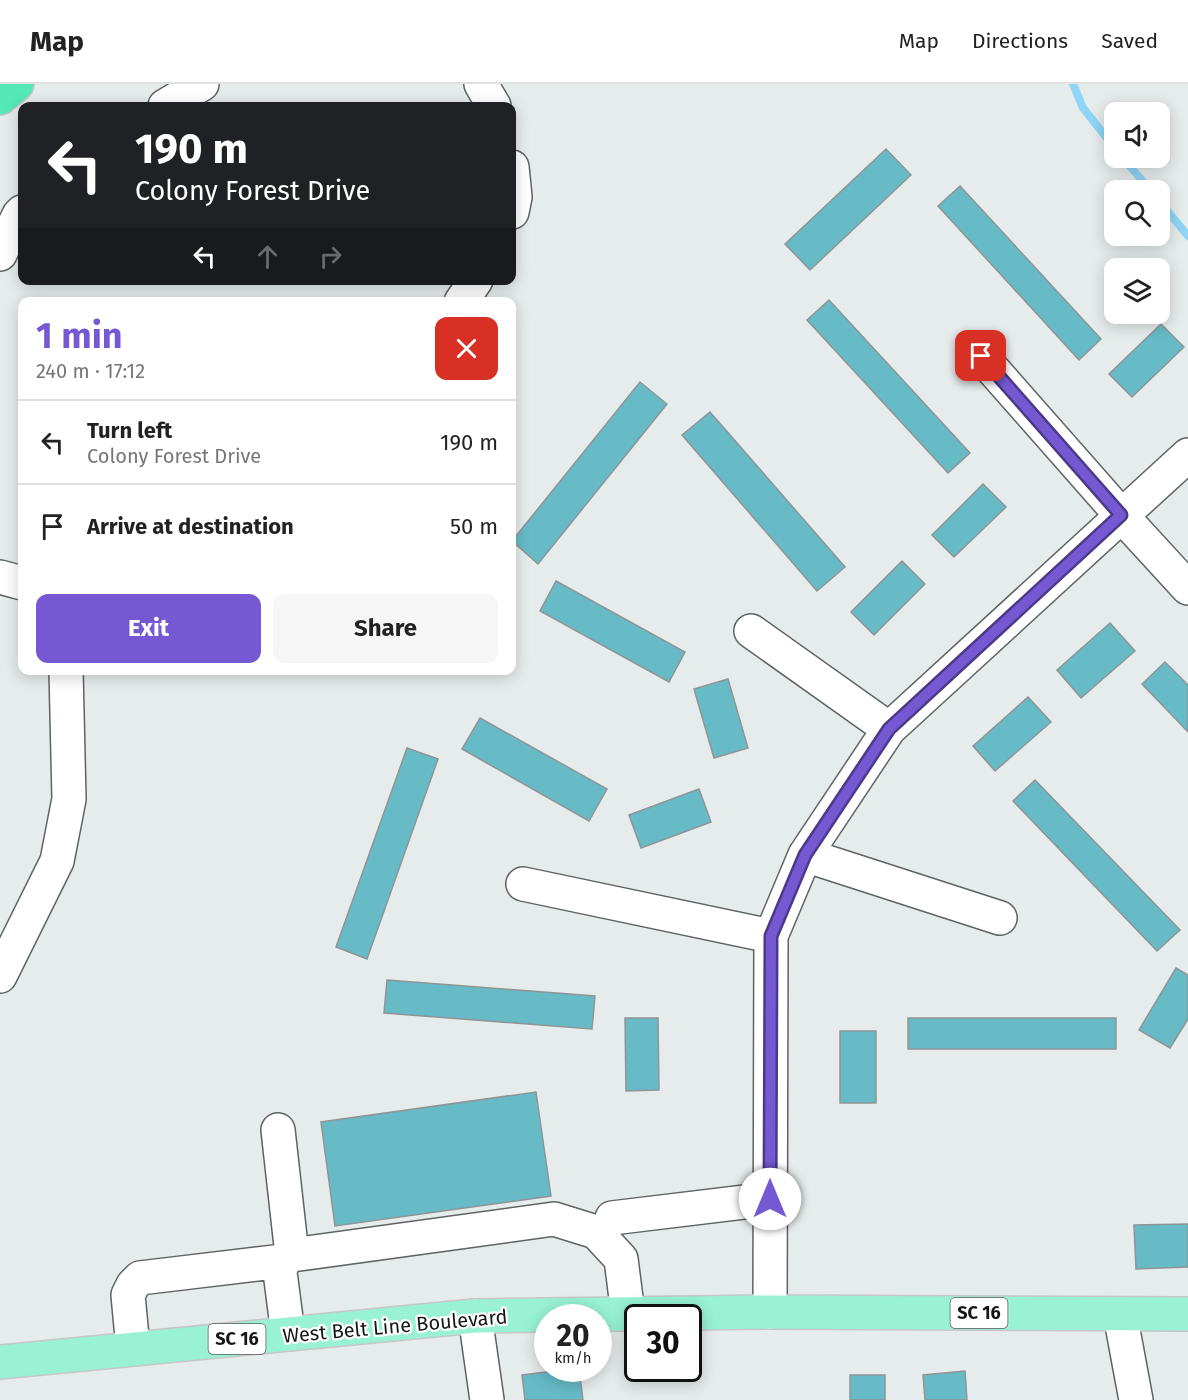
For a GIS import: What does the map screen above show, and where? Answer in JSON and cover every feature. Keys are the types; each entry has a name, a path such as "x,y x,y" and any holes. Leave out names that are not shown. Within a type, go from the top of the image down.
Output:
{"highway":[{"path":"0,98 17,84"}],"main road":[{"name":"West Belt Line Boulevard","path":"702,1313 1188,1314"},
{"name":"West Belt Line Boulevard","path":"0,1362 475,1316 624,1314"}],"street":[{"path":"172,102 202,84"},
{"path":"481,84 492,102"},
{"path":"0,254 18,217"},
{"path":"981,356 1188,588"},
{"path":"770,1312 771,936 805,855 889,729 1188,454"},
{"path":"0,577 18,583"},
{"path":"751,631 889,729"},
{"path":"0,976 57,861 69,799 66,675"},
{"path":"805,855 1000,918"},
{"path":"522,884 771,936"},
{"path":"278,1130 288,1258 280,1272 288,1334"},
{"path":"612,1218 770,1199"},
{"path":"134,1348 128,1295 140,1278 554,1219 596,1233 621,1260 627,1304"},
{"path":"1120,1314 1136,1400"},
{"path":"475,1316 487,1400"}],"building":[{"path":"886,149 911,175 810,270 785,244"},
{"path":"960,186 1101,339 1079,360 938,206"},
{"path":"829,300 970,453 948,473 807,320"},
{"path":"1161,324 1184,347 1132,397 1109,374"},
{"path":"640,382 667,404 538,564 516,545 516,536"},
{"path":"710,412 845,567 817,591 682,435"},
{"path":"983,484 1006,507 954,557 932,535"},
{"path":"902,561 925,584 874,635 851,612"},
{"path":"556,581 685,652 669,682 540,611"},
{"path":"1110,623 1135,651 1081,698 1057,670"},
{"path":"1165,662 1188,685 1188,732 1142,684"},
{"path":"728,679 748,748 714,758 694,689"},
{"path":"1028,697 1051,722 995,771 973,746"},
{"path":"480,718 607,789 589,821 462,749"},
{"path":"407,748 438,759 367,959 336,947"},
{"path":"1035,780 1180,930 1157,951 1013,801"},
{"path":"699,789 711,822 641,848 629,815"},
{"path":"1176,968 1188,975 1188,1019 1170,1048 1139,1030"},
{"path":"387,980 595,996 592,1029 384,1013"},
{"path":"625,1018 658,1018 659,1090 626,1091"},
{"path":"908,1018 1116,1018 1116,1049 908,1049"},
{"path":"840,1031 876,1031 876,1103 840,1103"},
{"path":"536,1092 551,1196 335,1226 321,1122"},
{"path":"1188,1224 1188,1267 1136,1269 1134,1225"},
{"path":"965,1371 967,1400 925,1400 923,1375"},
{"path":"534,1374 534,1382 581,1382 583,1400 525,1400 522,1375"},
{"path":"850,1375 885,1375 885,1400 850,1400"}],"waterway":[{"path":"1073,84 1083,108 1104,134"},
{"path":"1131,168 1142,180"},
{"path":"1170,214 1188,236"}],"route":[{"path":"770,1199 771,936 805,855 889,729 1121,515 981,356"}]}
